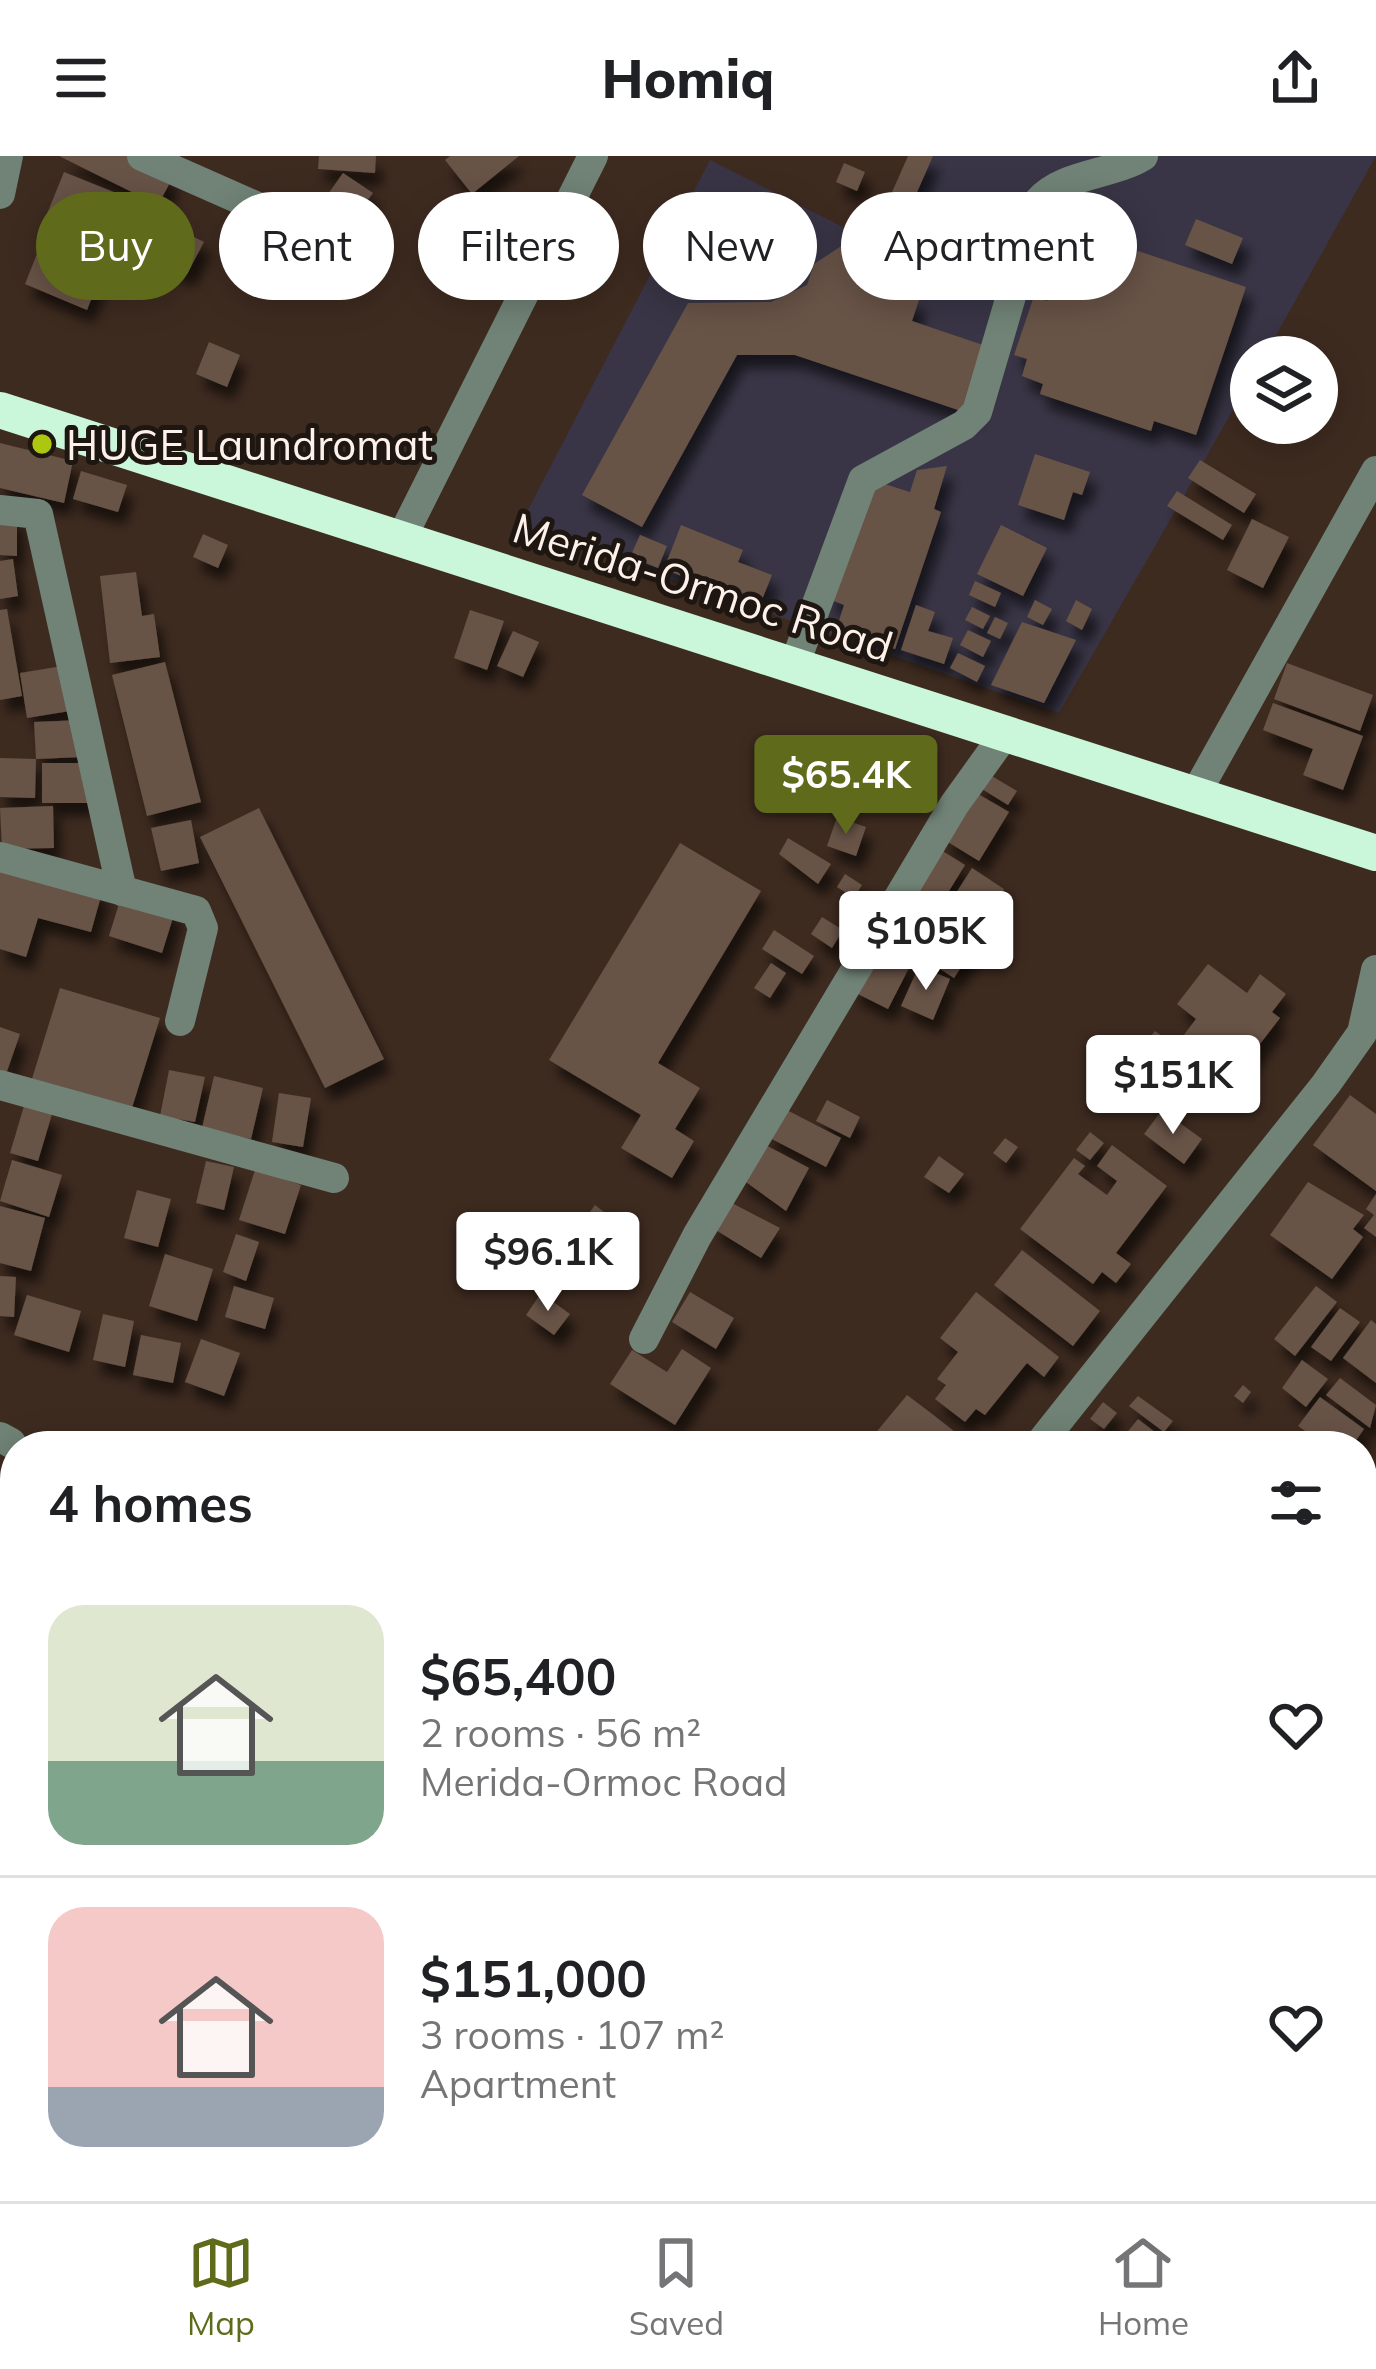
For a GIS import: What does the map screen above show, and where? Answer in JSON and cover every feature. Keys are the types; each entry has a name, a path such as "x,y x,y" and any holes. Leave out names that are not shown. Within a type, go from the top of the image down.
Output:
{"highway":[{"name":"Merida-Ormoc Road","path":"0,410 1376,853"}],"street":[{"path":"0,194 8,156"},
{"path":"142,156 224,192"},
{"path":"402,536 593,156"},
{"path":"795,663 863,480 977,412 1039,201 1049,190 1126,167 1143,156"},
{"path":"1196,794 1376,471"},
{"path":"0,510 38,514 122,890"},
{"path":"644,1339 697,1236 941,825 1005,734"},
{"path":"0,856 196,911 203,918 180,1021"},
{"path":"1050,1431 1327,1084 1361,1033 1376,970"},
{"path":"0,1085 334,1178"}],"shaded area":[{"path":"909,156 1376,156 1276,336 1230,336 1230,416 1059,713 519,527 643,289 643,300 817,300 817,214 841,226 841,300 1137,300 1137,192 892,192"},
{"path":"710,160 774,192 693,192"}],"building":[{"path":"59,156 129,156 173,177 165,192 132,192"},
{"path":"319,156 376,156 375,173 318,169"},
{"path":"450,156 519,156 474,192 445,160"},
{"path":"908,156 933,156 917,192 892,192"},
{"path":"844,163 865,172 857,191 836,182"},
{"path":"64,172 113,192 56,192"},
{"path":"343,173 372,192 330,192"},
{"path":"1196,219 1243,238 1232,264 1185,245"},
{"path":"195,238 204,242 195,259"},
{"path":"841,246 841,300 919,300 912,321 992,348 970,414 795,355 737,355 642,527 582,495 688,303 817,300 817,262"},
{"path":"1138,251 1246,287 1196,435 1154,421 1151,431 1040,394 1043,384 1022,376 1027,359 1014,355 1033,300 1137,300"},
{"path":"36,256 36,289 25,284"},
{"path":"63,300 91,300 87,310"},
{"path":"209,342 240,355 227,387 196,374"},
{"path":"0,443 73,461 64,503 0,488"},
{"path":"1035,454 1090,472 1082,495 1073,492 1064,520 1018,505"},
{"path":"1200,460 1256,494 1244,513 1188,478"},
{"path":"947,466 934,509 941,512 895,649 836,630 844,605 829,599 869,479 910,492 917,470"},
{"path":"81,471 127,485 118,512 73,499"},
{"path":"1177,491 1232,525 1223,540 1167,506"},
{"path":"0,514 17,514 17,556 0,555"},
{"path":"1252,519 1289,537 1263,588 1227,570"},
{"path":"681,525 743,550 738,562 772,575 759,607 664,569"},
{"path":"1001,525 1047,548 1023,596 977,574"},
{"path":"203,534 228,545 218,568 193,557"},
{"path":"640,535 667,546 658,568 630,557"},
{"path":"13,559 18,596 0,599 0,561"},
{"path":"136,572 142,616 154,614 160,657 110,663 100,576"},
{"path":"975,581 1001,593 995,607 969,595"},
{"path":"1035,600 1052,609 1043,625 1027,617"},
{"path":"1076,600 1092,609 1082,630 1066,621"},
{"path":"916,605 935,612 928,631 953,638 944,664 901,650"},
{"path":"972,607 990,616 983,629 965,620"},
{"path":"7,609 22,696 0,700 0,610"},
{"path":"470,610 504,621 487,670 454,658"},
{"path":"995,617 1008,623 1000,639 987,633"},
{"path":"1022,622 1076,640 1044,703 991,685"},
{"path":"968,630 991,641 983,657 960,645"},
{"path":"513,631 539,642 523,677 497,666"},
{"path":"958,653 985,666 977,682 950,668"},
{"path":"165,662 201,802 147,816 112,675"},
{"path":"1287,663 1373,695 1360,731 1274,699"},
{"path":"68,665 76,710 27,718 20,673"},
{"path":"1273,703 1363,736 1343,790 1303,775 1313,749 1263,730"},
{"path":"82,720 83,757 36,759 34,722"},
{"path":"876,757 899,767 888,792 865,782"},
{"path":"0,758 36,759 35,798 0,797"},
{"path":"42,763 91,763 91,803 42,803"},
{"path":"985,772 1017,791 1008,805 977,786"},
{"path":"973,791 1009,812 979,861 943,839"},
{"path":"53,806 54,848 2,849 0,808"},
{"path":"259,808 384,1059 325,1088 200,837"},
{"path":"837,817 866,827 856,856 827,846"},
{"path":"191,820 199,863 161,871 151,828"},
{"path":"788,838 831,864 818,884 779,854"},
{"path":"680,843 761,891 658,1063 700,1088 675,1129 694,1141 672,1178 621,1148 641,1115 549,1060"},
{"path":"933,845 965,865 941,904 908,885"},
{"path":"0,860 103,889 91,932 38,918 26,957 0,949"},
{"path":"972,868 1004,889 983,921 951,901"},
{"path":"845,874 862,885 854,898 837,887"},
{"path":"123,891 176,908 162,953 109,936"},
{"path":"906,893 933,909 914,941 886,925"},
{"path":"947,909 984,932 954,978 917,954"},
{"path":"822,917 843,930 832,948 811,934"},
{"path":"774,930 814,956 802,974 762,949"},
{"path":"873,945 911,964 888,1009 850,990"},
{"path":"771,963 786,973 770,998 754,988"},
{"path":"1208,964 1247,993 1260,974 1286,994 1272,1012 1280,1018 1233,1079 1180,1040 1196,1019 1177,1004"},
{"path":"919,966 950,979 933,1020 901,1006"},
{"path":"60,988 160,1018 131,1111 31,1082"},
{"path":"0,1027 20,1034 6,1074 0,1072"},
{"path":"1155,1031 1177,1047 1147,1086 1125,1070"},
{"path":"169,1070 205,1077 195,1122 160,1116"},
{"path":"214,1076 263,1088 251,1139 202,1128"},
{"path":"279,1093 311,1098 303,1147 272,1142"},
{"path":"1350,1095 1376,1114 1376,1191 1313,1145"},
{"path":"827,1100 860,1117 850,1138 816,1121"},
{"path":"24,1106 52,1114 38,1161 10,1153"},
{"path":"781,1107 841,1138 826,1167 766,1136"},
{"path":"1162,1110 1202,1139 1184,1164 1144,1134"},
{"path":"1090,1132 1104,1143 1090,1160 1076,1150"},
{"path":"1005,1138 1018,1147 1006,1163 993,1153"},
{"path":"758,1141 809,1168 786,1211 739,1177"},
{"path":"1112,1145 1167,1186 1116,1253 1131,1264 1116,1283 1102,1272 1093,1284 1020,1229 1074,1158 1085,1166 1078,1174 1107,1195 1117,1181 1097,1166"},
{"path":"939,1156 964,1174 949,1193 924,1177"},
{"path":"12,1160 62,1175 49,1217 0,1201"},
{"path":"206,1161 234,1167 224,1210 196,1203"},
{"path":"255,1170 301,1185 285,1234 239,1220"},
{"path":"1308,1182 1364,1215 1353,1229 1363,1237 1332,1279 1270,1235"},
{"path":"137,1190 171,1199 158,1247 124,1238"},
{"path":"1376,1194 1376,1237 1364,1228 1374,1215 1366,1209"},
{"path":"728,1201 780,1228 761,1258 711,1227"},
{"path":"595,1205 614,1220 598,1242 579,1227"},
{"path":"0,1206 45,1218 31,1271 0,1263"},
{"path":"236,1234 259,1242 246,1281 223,1272"},
{"path":"1022,1250 1100,1311 1073,1346 994,1285"},
{"path":"165,1254 213,1269 197,1321 149,1306"},
{"path":"0,1276 16,1277 14,1317 0,1316"},
{"path":"234,1286 274,1298 265,1329 225,1317"},
{"path":"1316,1286 1337,1302 1295,1356 1274,1339"},
{"path":"690,1292 734,1318 716,1349 672,1322"},
{"path":"976,1292 1059,1357 1044,1377 1027,1363 985,1415 976,1409 965,1422 935,1399 946,1385 937,1379 958,1352 940,1338"},
{"path":"541,1293 570,1314 554,1335 526,1315"},
{"path":"27,1295 81,1311 69,1352 14,1335"},
{"path":"1340,1308 1360,1322 1331,1361 1311,1347"},
{"path":"103,1314 134,1321 125,1367 93,1360"},
{"path":"1371,1320 1376,1324 1376,1383 1343,1358"},
{"path":"141,1335 181,1343 173,1383 133,1375"},
{"path":"201,1339 240,1353 224,1396 185,1382"},
{"path":"682,1349 711,1368 675,1425 610,1384 632,1350 667,1372"},
{"path":"1302,1360 1328,1379 1306,1407 1282,1388"},
{"path":"1340,1378 1376,1405 1370,1428 1326,1395"},
{"path":"1243,1385 1251,1392 1243,1403 1234,1396"},
{"path":"907,1395 954,1431 877,1431"},
{"path":"1138,1396 1173,1421 1163,1431 1129,1406"},
{"path":"1320,1397 1364,1429 1305,1431 1298,1426"},
{"path":"1103,1402 1117,1413 1104,1429 1090,1419"},
{"path":"1138,1419 1154,1431 1128,1431"}],"place":[{"name":"HUGE Laundromat","path":"42,444"}]}
